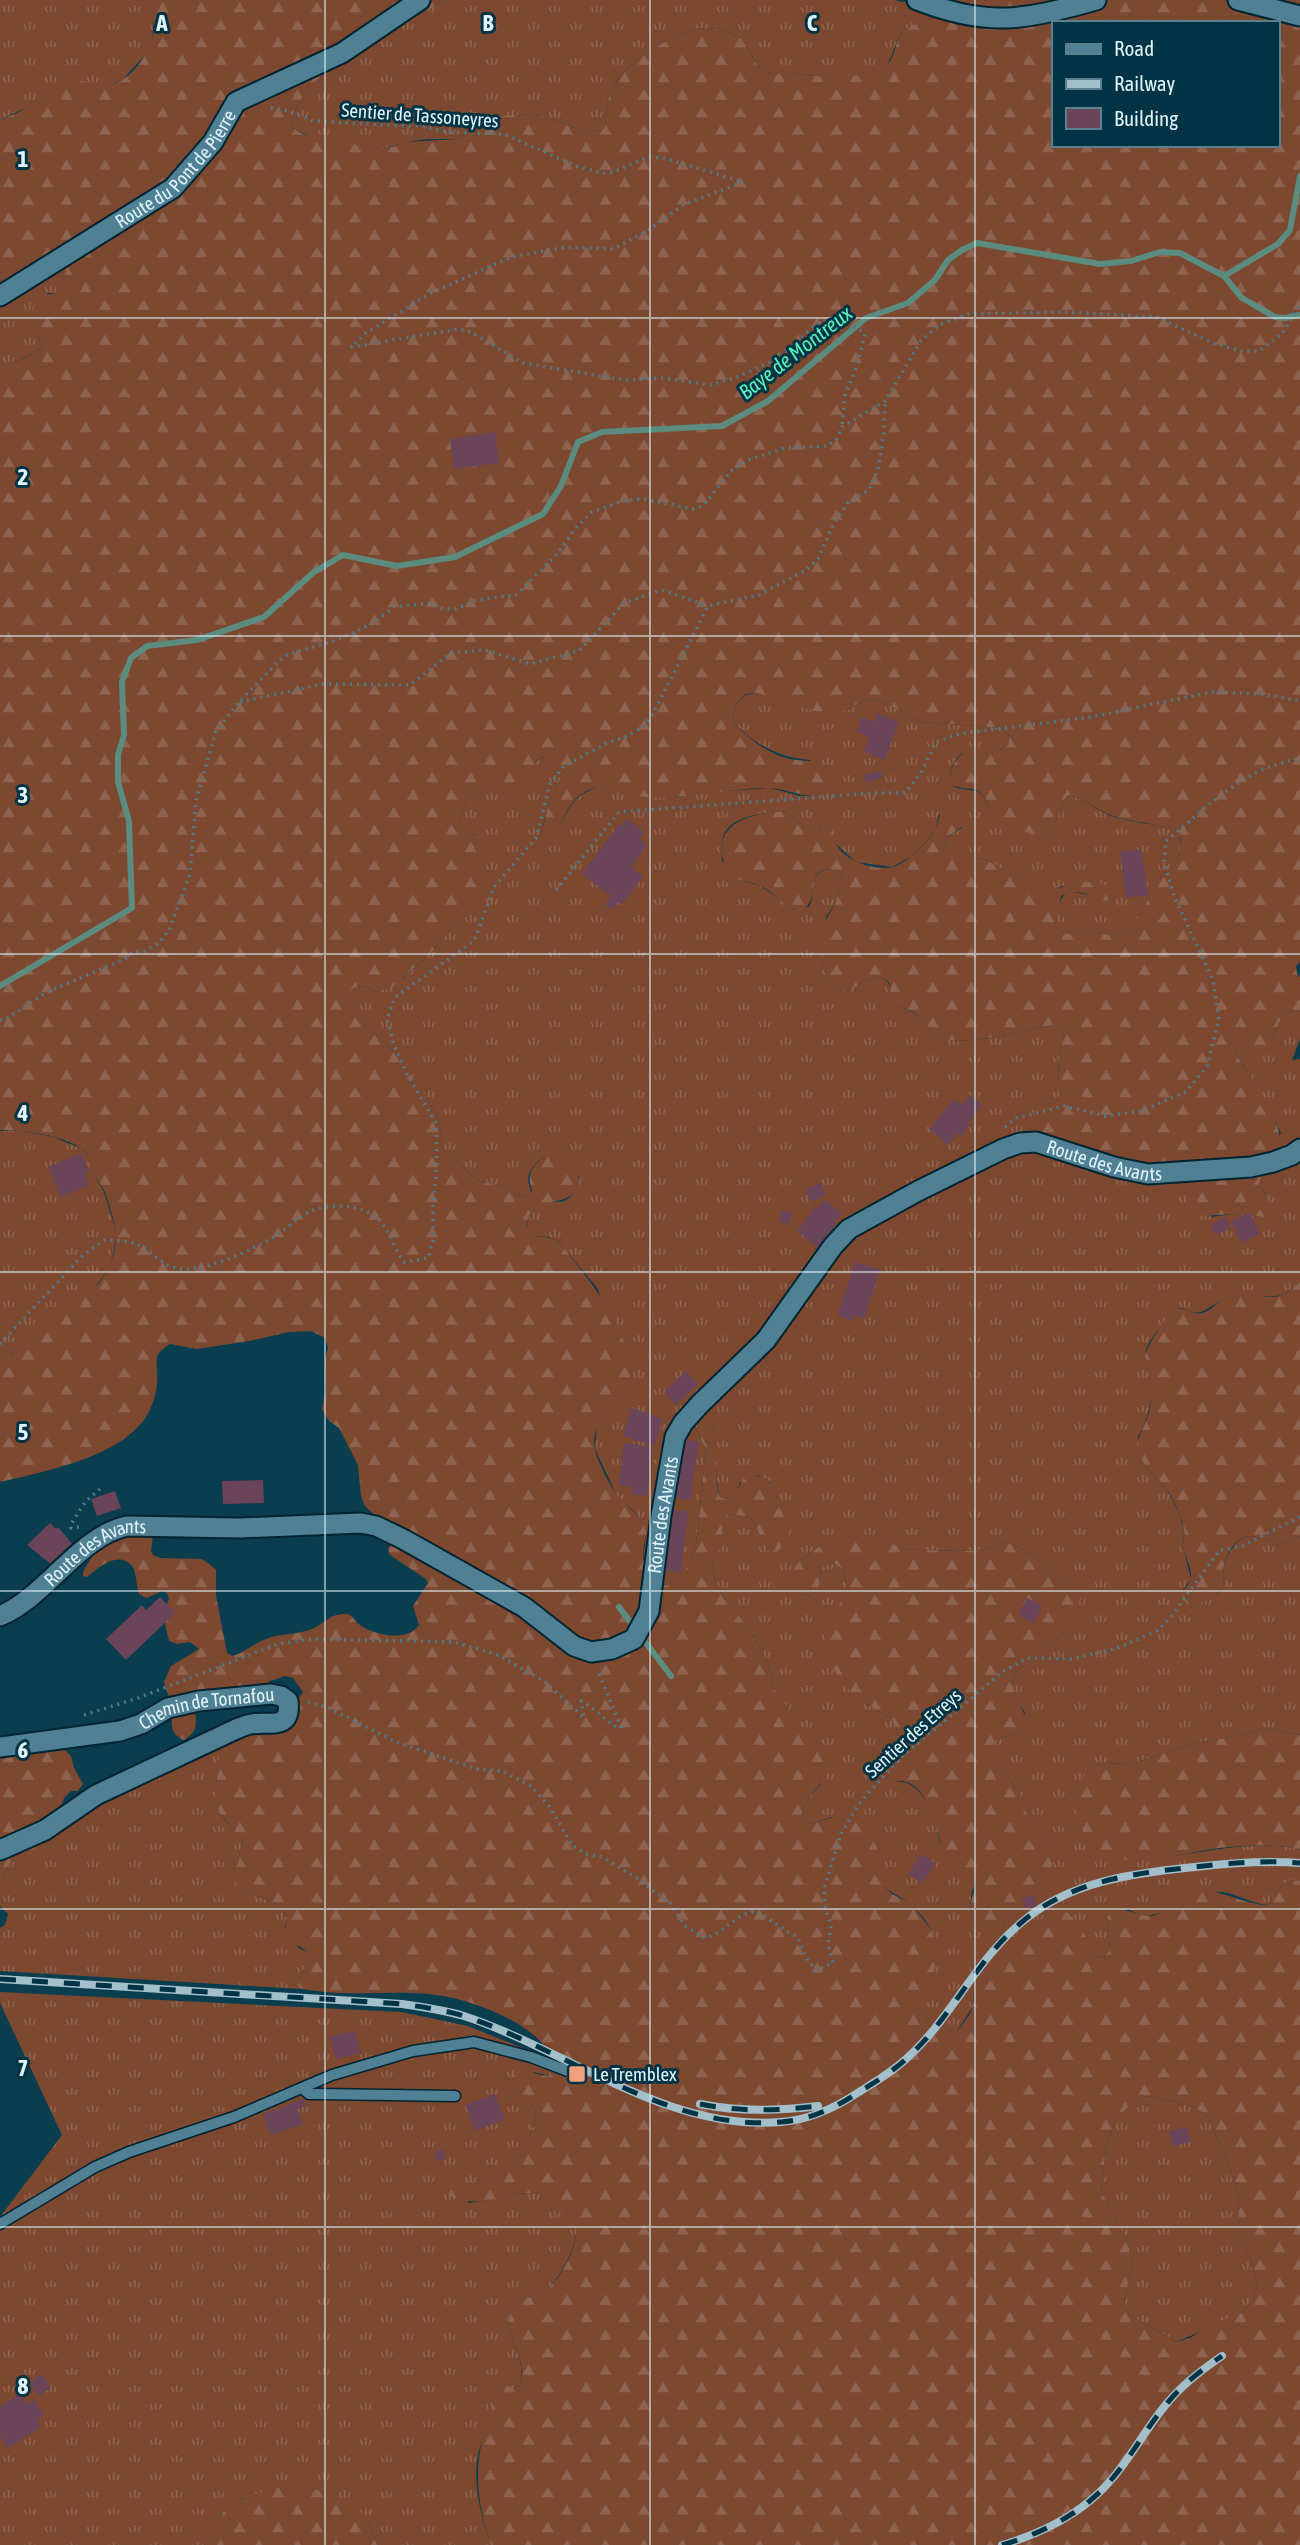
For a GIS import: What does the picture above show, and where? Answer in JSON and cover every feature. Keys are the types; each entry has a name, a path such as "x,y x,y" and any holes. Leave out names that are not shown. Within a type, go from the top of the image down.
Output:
{"street":[{"name":"Route du Pont de Pierre","path":"0,296 173,188 213,142 236,102 342,53 420,0"},
{"path":"917,0 975,18 1014,19 1042,15 1096,0"},
{"path":"1238,0 1279,13 1300,16"},
{"name":"Route des Avants","path":"0,1616 26,1602 105,1533 127,1526 240,1528 361,1522 404,1539 524,1606 574,1646 591,1652 612,1649 634,1639 649,1611 661,1516 675,1437 700,1404 766,1340 833,1246 849,1229 918,1191 1020,1143 1036,1142 1114,1167 1147,1174 1251,1167 1292,1155 1300,1149"},
{"name":"Chemin de Tornafou","path":"0,1746 120,1731 141,1724 168,1708 199,1701 271,1694 288,1701 290,1709 286,1718 278,1724 252,1724 233,1730 96,1796 45,1830 0,1850"}],"lane":[{"path":"0,2224 95,2167 162,2139 234,2117 331,2075 413,2051 474,2042 531,2057 568,2071"},
{"path":"302,2088 309,2094 455,2096"}],"path":[{"name":"Sentier de Tassoneyres","path":"236,102 289,111 313,121 504,134 576,166 602,173 613,173 648,156 664,158 743,182 683,205 647,231 613,249 567,247 516,256 499,262 429,295 366,332 351,347 459,329 471,332 523,363 625,380 662,378 711,385 737,377 776,359 815,325 839,315 865,334 858,363 845,396 842,427"},
{"path":"0,1020 6,1019 45,993 125,959 133,952 145,951 159,943 169,930 190,874 196,800 216,731 238,703 284,656 355,632 373,623 394,607 430,603 443,609 456,609 476,600 516,595 559,552 574,530 592,512 634,499 693,509 703,506 731,471 748,460 785,448 827,446 836,440 842,427 885,401 921,341 939,325 969,314 1064,312 1157,317 1213,343 1240,351 1259,351 1282,334 1300,303"},
{"path":"238,703 323,684 410,685 451,653 485,650 530,664 579,651 624,603 662,590 708,606 759,595 806,570 818,559 834,523 849,501 869,490 878,469 884,433 885,401"},
{"path":"0,1344 83,1255 104,1241 136,1244 164,1264 182,1269 239,1256 277,1235 311,1211 341,1206 356,1207 376,1217 388,1230 395,1251 404,1262 428,1258 433,1241 436,1123 408,1076 394,1045 387,1019 395,997 474,941 494,887 536,838 550,783 564,766 643,727 653,714 708,606"},
{"path":"556,890 619,812 905,793 921,773 936,742 959,734 1091,717 1212,692 1263,694 1300,701"},
{"path":"995,1135 1016,1118 1064,1106 1106,1116 1141,1111 1186,1092 1207,1066 1219,1020 1213,980 1174,896 1164,863 1167,841 1245,777 1300,759"},
{"path":"100,1489 86,1502 71,1526 97,1526 105,1533"},
{"name":"Sentier des Etreys","path":"288,1701 303,1700 329,1707 396,1742 477,1769 502,1771 531,1786 550,1805 572,1845 585,1854 602,1857 670,1903 684,1926 705,1938 719,1935 736,1917 745,1912 756,1911 798,1938 807,1959 816,1970 833,1963 828,1944 831,1928 824,1889 834,1864 840,1836 858,1805 898,1760 1001,1673 1027,1658 1072,1659 1117,1648 1157,1631 1169,1619 1220,1550 1242,1546 1300,1517"},
{"path":"74,1718 138,1698 278,1644 314,1639 454,1642 499,1655 545,1682 584,1718 581,1701 591,1706 610,1724 621,1727 591,1652"}],"green space":[{"path":"0,0 143,0 154,17 152,39 147,53 123,79 111,85 43,94 27,107 0,120"},
{"path":"143,0 446,0 350,54 316,82 303,97 295,113 293,128 303,134 377,149 406,142 457,139 480,122 510,115 542,116 579,129 597,131 605,128 609,96 622,74 658,46 701,28 717,29 737,36 746,44 757,65 767,72 845,77 870,73 887,65 902,33 933,18 943,0 1300,0 1300,962 1296,966 1300,977 1300,1012 1292,1010 1283,1014 1263,1053 1245,1045 1239,1047 1236,1053 1270,1109 1279,1132 1277,1147 1260,1180 1259,1186 1269,1205 1264,1217 1232,1214 1202,1216 1192,1210 1186,1200 1186,1192 1197,1180 1169,1168 1093,1155 1079,1145 1051,1143 1039,1137 1034,1126 1034,1112 1039,1105 1056,1102 1059,1097 1059,1060 1064,1038 1061,1030 1052,1025 995,1037 950,1040 937,1035 918,1015 892,1002 889,982 882,977 863,981 849,992 833,989 822,960 820,931 836,902 842,876 837,870 819,872 812,898 801,912 786,905 765,888 735,877 725,866 722,853 727,831 753,816 783,811 795,818 808,832 817,832 822,824 827,822 833,825 835,842 839,849 852,859 869,866 893,867 908,859 921,847 934,832 946,805 954,804 962,809 964,824 947,837 945,848 951,855 991,863 1042,894 1078,882 1099,882 1110,887 1112,895 1107,901 1078,892 1061,896 1055,926 1064,934 1090,931 1113,935 1122,933 1136,922 1154,887 1178,860 1180,833 1162,826 1113,816 1068,795 1063,801 1051,834 1041,839 1014,825 989,808 984,796 978,791 950,784 952,767 963,753 992,753 1008,745 1009,736 1002,728 922,722 881,701 866,699 846,711 836,712 814,711 757,693 746,694 735,705 733,722 752,739 774,753 820,765 829,775 826,787 815,796 767,788 670,797 633,795 606,788 592,789 573,801 549,841 544,841 541,834 549,803 561,778 557,766 543,757 532,767 528,790 520,797 508,797 491,784 483,784 465,802 460,819 480,842 483,872 480,883 461,916 430,954 392,987 377,992 363,986 355,987 348,993 348,1001 365,1026 389,1046 428,1099 436,1114 445,1151 477,1180 505,1187 521,1197 529,1196 532,1191 530,1174 546,1155 563,1156 577,1163 578,1182 573,1193 565,1199 545,1203 536,1208 529,1216 527,1232 553,1239 562,1245 606,1306 625,1344 630,1362 630,1380 624,1395 599,1425 594,1440 595,1450 613,1488 644,1525 646,1532 643,1560 649,1573 663,1586 672,1583 684,1573 691,1562 696,1546 706,1449 696,1429 701,1419 710,1424 715,1432 718,1489 721,1498 730,1499 746,1475 762,1477 773,1488 786,1516 786,1540 782,1547 775,1553 768,1550 750,1517 729,1514 722,1521 722,1546 712,1561 715,1580 725,1599 748,1627 768,1663 774,1689 825,1760 828,1773 806,1802 803,1821 811,1824 843,1814 862,1824 879,1852 884,1886 892,1894 910,1903 930,1928 937,1943 937,1960 922,2012 928,2025 945,2035 956,2033 970,2012 974,2002 974,1983 988,1960 1012,1937 1054,1914 1066,1912 1079,1922 1094,1955 1102,1958 1110,1950 1107,1917 1114,1908 1151,1916 1162,1912 1187,1893 1203,1890 1269,1905 1289,1879 1300,1881 1300,2545 491,2545 480,2504 478,2467 485,2430 500,2390 505,2385 513,2388 520,2385 521,2364 509,2329 510,2313 522,2301 549,2287 561,2273 575,2243 575,2224 571,2216 555,2201 538,2194 522,2193 473,2202 457,2199 441,2189 444,2183 450,2181 484,2182 510,2172 526,2144 536,2112 527,2098 510,2088 509,2078 523,2071 550,2076 555,2072 551,2057 541,2042 527,2030 509,2019 470,2003 425,1994 334,1993 302,1989 298,1986 302,1970 312,1963 314,1958 289,1939 287,1918 282,1910 244,1889 231,1877 238,1863 242,1840 219,1812 215,1798 220,1746 295,1704 303,1692 293,1678 285,1676 270,1681 257,1692 195,1708 194,1730 184,1740 178,1737 173,1730 172,1710 164,1682 171,1666 199,1649 190,1642 177,1644 169,1641 163,1615 169,1599 167,1593 162,1591 147,1598 139,1594 134,1569 121,1560 108,1562 87,1577 83,1576 85,1568 100,1547 137,1532 153,1536 151,1551 160,1558 201,1559 216,1570 216,1596 227,1653 232,1656 266,1639 309,1630 339,1614 353,1617 366,1629 391,1636 407,1634 414,1630 419,1625 413,1606 428,1583 390,1555 388,1549 397,1526 381,1521 365,1506 361,1496 358,1465 339,1428 329,1421 322,1409 326,1390 325,1360 328,1348 325,1338 311,1331 289,1332 197,1349 170,1344 157,1357 157,1387 151,1407 141,1424 125,1438 85,1459 0,1482 0,1357 18,1349 34,1323 46,1311 78,1299 94,1289 108,1269 116,1240 115,1225 105,1192 94,1174 86,1152 54,1137 0,1130 0,363 23,359 42,346 27,325 27,319 40,296 56,293 67,269 64,263 47,258 38,259 0,289 0,120 22,110 60,83 73,80 106,85 124,79 134,70 149,47 154,21 151,10","holes":["1146,2096 1188,2104 1207,2115 1229,2165 1239,2200 1238,2221 1258,2285 1253,2300 1241,2313 1177,2342 1129,2315 1124,2302 1132,2264 1128,2243 1101,2191 1106,2147 1115,2121 1133,2102"]},
{"path":"446,0 918,0 937,14 904,31 890,60 881,69 853,77 767,72 757,65 746,44 733,34 717,29 696,29 658,46 622,74 609,96 605,128 597,131 579,129 542,116 518,115 480,123 457,139 420,140 377,149 334,143 293,128 295,113 303,97 332,68 384,33"},
{"path":"47,258 65,263 68,269 56,293 48,293 27,325 42,346 23,359 0,363 0,289 38,259"},
{"path":"757,693 846,711 866,699 881,701 922,722 1002,728 1009,736 1008,745 992,753 962,753 952,767 950,784 957,788 977,791 983,795 989,808 1041,839 1051,834 1063,801 1068,795 1112,816 1162,826 1180,833 1178,860 1154,887 1136,922 1117,935 1090,931 1064,934 1055,926 1058,908 1067,893 1101,897 1112,895 1062,886 1042,895 991,863 951,856 945,848 947,837 962,828 939,814 935,830 928,840 912,856 892,867 856,862 835,843 822,824 817,832 808,832 795,818 783,811 739,820 728,828 724,836 722,861 742,881 761,886 794,910 809,907 815,880 821,872 837,870 842,876 836,902 826,917 822,960 833,989 849,992 863,981 882,977 888,982 893,1002 921,1018 940,1037 950,1040 995,1037 1052,1025 1061,1030 1064,1038 1059,1060 1059,1097 1056,1102 1040,1105 1051,1143 1079,1145 1093,1155 1198,1180 1186,1192 1212,1217 1232,1214 1264,1217 1266,1194 1259,1186 1259,1176 1281,1133 1236,1053 1239,1047 1246,1044 1254,1051 1272,1039 1283,1014 1292,1010 1300,1012 1300,1039 1292,1060 1300,1059 1300,1282 1278,1296 1257,1295 1240,1290 1204,1311 1197,1313 1180,1308 1169,1317 1146,1351 1151,1398 1148,1414 1138,1437 1145,1466 1166,1488 1179,1513 1184,1530 1183,1547 1191,1579 1183,1590 1205,1601 1219,1592 1224,1586 1225,1562 1240,1540 1255,1537 1280,1543 1300,1536 1300,1735 1265,1728 1234,1737 1199,1742 1131,1764 1101,1763 1087,1772 1079,1785 1077,1806 1124,1860 1240,1847 1285,1847 1300,1849 1300,1881 1289,1880 1269,1905 1215,1892 1148,1916 1128,1909 1107,1917 1110,1950 1102,1958 1094,1955 1086,1940 974,1982 973,2006 956,2033 945,2036 928,2025 922,2012 936,1956 932,1932 911,1905 884,1886 831,1817 811,1824 803,1822 804,1806 821,1784 794,1719 774,1689 768,1663 748,1627 725,1599 715,1580 712,1561 723,1536 720,1526 723,1517 729,1514 750,1517 762,1539 783,1506 769,1481 758,1475 740,1482 737,1493 730,1499 721,1498 714,1428 696,1429 706,1449 696,1546 691,1562 685,1573 672,1583 662,1586 645,1572 643,1564 646,1531 637,1514 617,1496 595,1449 597,1427 611,1407 624,1395 598,1289 559,1242 549,1237 531,1236 527,1233 529,1218 536,1206 569,1198 579,1176 546,1155 530,1171 530,1196 521,1197 505,1187 477,1180 445,1151 436,1114 428,1099 389,1046 365,1026 348,1002 348,993 355,987 363,986 377,992 404,977 430,954 461,916 475,835 468,831 460,819 465,802 483,784 491,784 508,797 529,780 532,766 544,757 557,766 561,778 549,803 541,833 544,841 558,828 578,798 599,787 679,797 770,788 800,796 815,796 826,787 810,760 778,753 750,737 733,722 735,705 746,695","holes":["884,1540 903,1549 972,1551 990,1548 1001,1542 1016,1545 1031,1554 1056,1577 1076,1588 1068,1629 1014,1674 1013,1690 1025,1713 1019,1733 996,1739 993,1745 993,1754 1022,1798 1027,1818 1053,1846 1053,1858 1018,1909 1009,1915 1002,1926 982,1928 969,1909 976,1883 956,1864 942,1845 937,1834 936,1821 926,1800 910,1785 898,1782 880,1760 896,1743 898,1731 890,1718 863,1702 838,1608 847,1588 843,1570 834,1563 821,1567 819,1587 811,1596 801,1594 797,1564 821,1545"]},
{"path":"0,1131 21,1131 54,1137 82,1149 90,1158 94,1174 104,1192 117,1234 110,1267 91,1293 75,1302 7,1358 0,1357"},
{"path":"1300,1282 1300,1536 1280,1543 1255,1537 1239,1540 1225,1562 1224,1586 1207,1600 1187,1605 1183,1591 1190,1581 1191,1573 1183,1546 1181,1519 1168,1491 1147,1467 1138,1447 1150,1404 1151,1380 1146,1352 1165,1319 1175,1309 1202,1313 1232,1292 1241,1290 1262,1296 1278,1296"},
{"path":"857,1538 884,1540 904,1549 919,1550 972,1551 990,1548 1001,1542 1016,1545 1031,1554 1056,1577 1076,1588 1080,1597 1078,1615 1068,1629 1014,1674 1013,1687 1026,1722 1019,1733 996,1739 993,1745 993,1754 1022,1798 1028,1818 1053,1846 1053,1858 1047,1892 1009,1915 1002,1926 990,1931 982,1928 969,1909 976,1883 946,1853 920,1791 903,1781 886,1781 877,1767 898,1731 890,1718 863,1702 844,1685 829,1663 824,1636 847,1588 843,1570 834,1563 821,1567 819,1587 812,1596 801,1594 795,1585 792,1573 797,1564 821,1545"},
{"path":"1265,1728 1300,1735 1300,1849 1240,1846 1134,1860 1101,1856 1087,1849 1077,1806 1078,1785 1087,1772 1101,1763 1131,1764 1199,1742 1234,1737"},
{"path":"0,1742 56,1747 66,1751 71,1756 83,1784 78,1791 71,1791 64,1798 57,1817 19,1851 9,1864 0,1885"},
{"path":"220,1746 217,1806 222,1817 242,1840 238,1863 233,1870 248,1891 280,1906 287,1918 285,1928 299,1948 314,1958 302,1971 298,1986 302,1989 0,1971 0,1928 5,1925 8,1914 0,1906 0,1885 9,1864 19,1851 60,1822"},
{"path":"0,1992 401,2012 468,2026 555,2061 555,2072 550,2076 534,2072 510,2088 527,2098 536,2112 526,2144 510,2173 484,2182 468,2182 468,2203 514,2194 542,2194 552,2197 562,2205 573,2218 576,2228 570,2255 554,2281 549,2287 517,2304 510,2313 509,2329 521,2364 520,2385 513,2388 491,2422 477,2461 479,2504 491,2545 377,2545 369,2519 242,2498 222,2513 204,2545 0,2545 0,2217 62,2135 0,2003"},
{"path":"1146,2096 1188,2104 1207,2115 1229,2165 1239,2200 1238,2221 1258,2285 1253,2300 1241,2313 1177,2342 1129,2315 1124,2302 1132,2264 1128,2243 1101,2191 1106,2147 1115,2121 1133,2102"},
{"path":"277,2488 312,2488 351,2504 369,2519 377,2545 204,2545 221,2515 232,2504"}],"building":[{"path":"495,432 499,463 454,469 450,439"},
{"path":"877,713 899,722 884,760 864,752 870,737 856,732 862,717 874,722"},
{"path":"881,771 883,778 866,782 864,775"},
{"path":"627,819 644,832 639,839 647,845 631,867 643,876 622,905 618,902 612,910 605,905 611,896 582,874 620,823 622,825"},
{"path":"1141,849 1148,895 1126,898 1120,852"},
{"path":"970,1095 982,1105 961,1136 958,1133 948,1145 929,1129 954,1099 962,1105"},
{"path":"81,1153 89,1172 84,1174 89,1185 61,1197 48,1167"},
{"path":"821,1183 826,1195 811,1202 805,1189"},
{"path":"825,1200 842,1213 835,1223 838,1225 820,1249 797,1231 816,1206 818,1208"},
{"path":"781,1210 792,1213 789,1224 779,1222"},
{"path":"1250,1213 1260,1234 1241,1243 1231,1221"},
{"path":"1226,1217 1231,1228 1215,1235 1210,1225"},
{"path":"855,1262 880,1270 864,1319 855,1315 853,1321 839,1316 839,1311"},
{"path":"686,1371 698,1384 676,1405 664,1392"},
{"path":"632,1408 663,1419 654,1446 623,1436"},
{"path":"681,1439 699,1442 690,1500 673,1498"},
{"path":"624,1443 652,1447 647,1496 631,1494 632,1487 619,1485"},
{"path":"263,1480 264,1503 223,1504 222,1481"},
{"path":"115,1491 121,1508 97,1516 91,1499"},
{"path":"673,1510 688,1511 681,1573 666,1571"},
{"path":"50,1523 56,1529 58,1527 73,1545 52,1565 27,1545"},
{"path":"160,1597 175,1613 126,1660 106,1639 142,1605 146,1610"},
{"path":"1027,1598 1042,1606 1034,1623 1018,1615"},
{"path":"922,1854 936,1864 922,1883 908,1874"},
{"path":"1031,1894 1038,1904 1027,1910 1021,1900"},
{"path":"355,2031 361,2053 336,2059 330,2037"},
{"path":"495,2094 505,2119 475,2131 465,2105"},
{"path":"304,2099 306,2106 297,2109 303,2124 271,2135 263,2114"},
{"path":"1187,2127 1191,2142 1173,2146 1169,2131"},
{"path":"444,2149 446,2159 436,2161 434,2152"},
{"path":"42,2374 51,2388 38,2396 30,2383"},
{"path":"20,2394 26,2404 34,2399 44,2415 37,2420 41,2427 8,2448 0,2436 0,2406"}],"waterway":[{"path":"1224,276 1278,244 1290,230 1300,176"},
{"name":"Baye de Montreux","path":"0,986 132,908 129,821 118,782 118,755 124,735 122,682 131,658 147,646 197,640 264,617 314,572 343,555 397,566 455,557 543,514 561,486 578,442 602,432 722,426 768,401 866,318 908,303 935,280 948,260 977,243 1100,264 1131,261 1160,252 1180,253 1224,276 1242,298 1275,317 1300,315"},
{"path":"619,1607 671,1676"}],"railway":[{"path":"0,1979 402,2004 433,2009 464,2016 503,2031 658,2102 739,2122 781,2122 802,2119 831,2108 901,2064 936,2026 1005,1937 1041,1908 1061,1897 1104,1881 1149,1872 1247,1862 1300,1863"},
{"path":"700,2104 759,2110 818,2106"},
{"path":"1002,2545 1047,2528 1075,2512 1100,2492 1175,2394 1222,2356"}],"place":[{"name":"Le Tremblex","path":"577,2074"}]}
